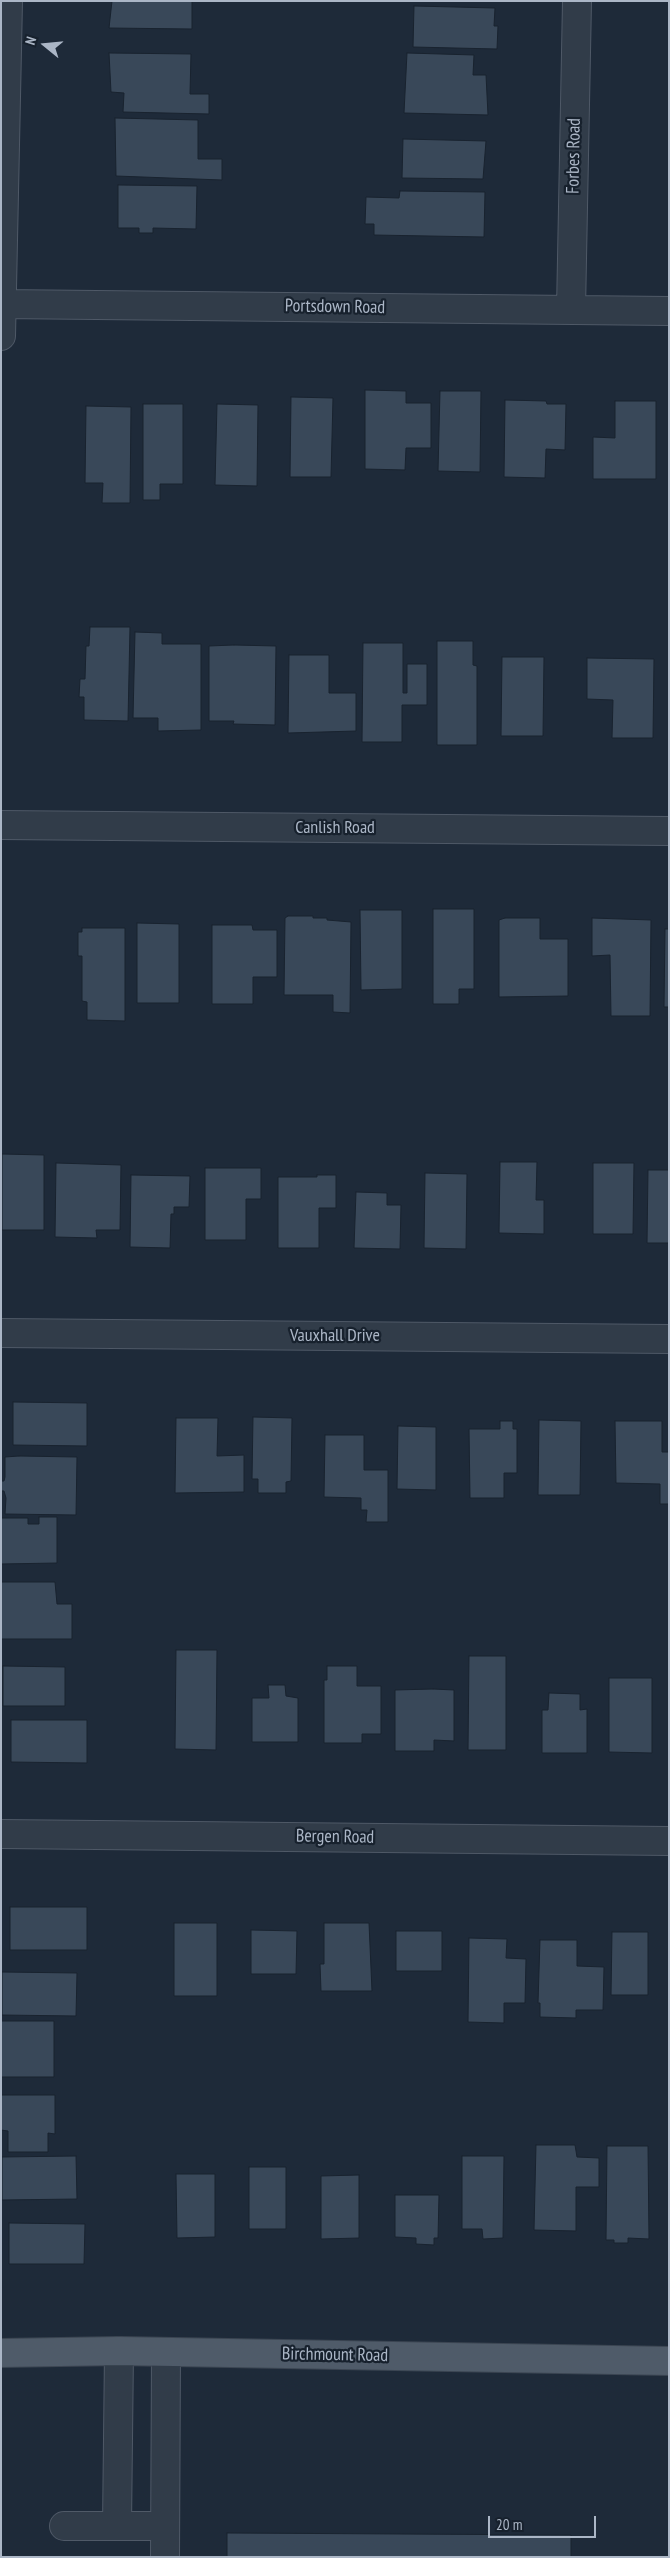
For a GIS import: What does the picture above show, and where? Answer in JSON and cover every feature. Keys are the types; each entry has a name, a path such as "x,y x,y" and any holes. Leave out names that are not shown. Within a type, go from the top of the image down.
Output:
{"main road":[{"name":"Birchmount Road","path":"1,2353 119,2351 669,2362"}],"street":[{"path":"1,336 8,1"},
{"name":"Forbes Road","path":"571,310 577,1"},
{"name":"Portsdown Road","path":"2,304 669,311"},
{"name":"Canlish Road","path":"1,825 669,831"},
{"name":"Vauxhall Drive","path":"1,1333 669,1338"},
{"name":"Bergen Road","path":"1,1834 669,1841"},
{"path":"116,2526 119,2351"},
{"path":"165,2557 166,2352"},
{"path":"64,2526 165,2526"}],"building":[{"path":"112,1 192,1 192,29 109,28"},
{"path":"414,6 495,8 494,26 498,26 497,49 413,47"},
{"path":"109,53 191,54 190,94 209,94 209,114 123,112 124,93 111,92"},
{"path":"407,53 474,55 473,75 486,75 488,115 404,113"},
{"path":"115,118 198,120 198,159 222,159 222,180 116,176"},
{"path":"403,139 486,141 483,179 402,178"},
{"path":"118,185 197,186 196,229 153,228 153,233 139,233 139,228 118,228"},
{"path":"400,191 485,192 484,237 374,235 374,224 365,224 366,197 399,198"},
{"path":"365,390 406,391 406,403 431,403 431,448 406,448 405,470 365,469"},
{"path":"440,391 481,391 480,472 438,471"},
{"path":"291,397 333,398 331,477 290,477"},
{"path":"505,400 546,401 547,404 566,404 565,450 546,449 545,478 504,477"},
{"path":"615,401 656,401 656,479 593,479 593,437 615,438"},
{"path":"143,404 183,404 183,484 160,484 160,500 143,500"},
{"path":"217,404 258,405 257,486 215,485"},
{"path":"86,406 131,407 130,503 102,503 103,483 85,483"},
{"path":"90,627 130,627 128,721 84,720 84,697 79,697 80,679 85,679 86,646 89,646"},
{"path":"135,632 162,633 162,644 201,644 201,730 158,731 158,718 133,718"},
{"path":"437,641 473,641 473,665 477,666 477,745 437,745"},
{"path":"363,643 403,643 403,693 407,693 407,664 427,664 427,705 402,705 402,742 362,742"},
{"path":"209,646 276,646 275,725 233,724 234,721 209,721"},
{"path":"289,655 329,655 329,693 356,693 356,731 288,733"},
{"path":"502,657 544,657 543,736 501,736"},
{"path":"587,658 654,659 653,738 612,738 613,700 587,699"},
{"path":"433,909 474,909 474,989 459,989 459,1004 433,1004"},
{"path":"360,910 402,910 402,989 361,990"},
{"path":"288,916 313,916 313,918 351,922 350,1013 333,1012 333,995 284,995 285,918"},
{"path":"505,918 540,918 540,939 568,939 568,996 499,997 499,920"},
{"path":"592,918 651,920 650,1016 611,1016 610,955 592,956"},
{"path":"137,923 179,924 179,1003 137,1003"},
{"path":"212,925 252,925 253,930 277,930 277,977 253,977 253,1004 212,1004"},
{"path":"82,928 125,928 125,1021 87,1020 87,1002 82,1001 82,956 78,956 78,932 82,932"},
{"path":"665,929 669,929 669,1007 664,1007"},
{"path":"2,1154 44,1155 44,1230 2,1230"},
{"path":"500,1162 537,1162 536,1200 544,1200 544,1234 499,1233"},
{"path":"56,1163 121,1165 120,1230 96,1230 97,1238 55,1237"},
{"path":"593,1163 634,1163 633,1234 593,1234"},
{"path":"205,1168 261,1168 261,1199 246,1199 246,1240 205,1240"},
{"path":"648,1170 669,1170 669,1243 647,1243"},
{"path":"425,1173 467,1174 466,1249 424,1248"},
{"path":"131,1175 190,1176 189,1207 174,1207 174,1214 171,1214 170,1248 130,1247"},
{"path":"317,1175 336,1175 336,1208 319,1208 319,1248 278,1248 278,1177 317,1177"},
{"path":"356,1192 387,1193 387,1205 401,1205 400,1249 354,1248"},
{"path":"13,1402 87,1403 87,1446 13,1445"},
{"path":"253,1417 292,1418 291,1481 286,1482 286,1493 258,1493 258,1479 252,1479"},
{"path":"176,1418 218,1418 217,1456 244,1455 244,1492 175,1493"},
{"path":"539,1420 581,1421 580,1495 538,1495"},
{"path":"500,1421 513,1421 513,1429 517,1429 517,1473 504,1473 504,1498 470,1498 469,1429 500,1429"},
{"path":"615,1421 662,1421 662,1452 669,1452 669,1504 660,1504 660,1484 616,1483"},
{"path":"398,1426 436,1427 436,1490 397,1489"},
{"path":"325,1435 364,1435 364,1470 388,1470 388,1522 366,1522 367,1510 361,1510 361,1498 324,1497"},
{"path":"5,1457 77,1457 76,1515 5,1514 6,1498 4,1491 1,1491 1,1481 4,1481 5,1477"},
{"path":"39,1517 57,1517 57,1563 1,1564 1,1518 28,1518 28,1524 39,1524"},
{"path":"1,1582 55,1582 57,1604 72,1604 72,1639 1,1639"},
{"path":"176,1650 217,1650 216,1750 175,1749"},
{"path":"469,1656 506,1656 506,1750 468,1750"},
{"path":"3,1666 65,1667 65,1706 3,1706"},
{"path":"327,1666 357,1666 357,1686 381,1686 381,1734 362,1734 362,1743 324,1743 324,1680 327,1680"},
{"path":"609,1678 652,1678 652,1753 609,1752"},
{"path":"268,1685 285,1685 286,1696 298,1698 298,1742 252,1742 252,1698 269,1698"},
{"path":"395,1690 454,1690 454,1741 434,1740 434,1751 395,1751"},
{"path":"549,1693 580,1694 580,1710 587,1709 587,1753 542,1753 542,1710 548,1710"},
{"path":"11,1720 87,1720 87,1763 11,1762"},
{"path":"10,1907 87,1907 87,1950 10,1950"},
{"path":"174,1923 217,1923 217,1996 174,1996"},
{"path":"324,1923 369,1923 372,1991 321,1991 320,1964 324,1964"},
{"path":"251,1930 297,1931 296,1974 251,1974"},
{"path":"396,1931 442,1931 442,1971 396,1971"},
{"path":"612,1932 648,1932 648,1995 611,1995"},
{"path":"469,1938 507,1939 506,1958 526,1959 525,2003 504,2003 504,2023 468,2022"},
{"path":"540,1940 577,1940 577,1966 604,1967 603,2010 576,2010 576,2018 540,2017 540,2003 538,2003"},
{"path":"2,1972 77,1973 76,2016 2,2015"},
{"path":"1,2021 54,2021 54,2077 1,2077"},
{"path":"1,2095 55,2095 55,2134 48,2133 48,2152 8,2152 8,2131 1,2130"},
{"path":"536,2145 575,2145 577,2157 599,2158 599,2187 576,2187 576,2231 534,2230"},
{"path":"607,2146 648,2146 649,2239 628,2238 628,2243 614,2243 614,2240 606,2240"},
{"path":"76,2156 77,2199 2,2200 2,2157"},
{"path":"462,2156 504,2156 503,2238 483,2239 482,2229 462,2229"},
{"path":"249,2167 286,2167 286,2229 249,2229"},
{"path":"176,2174 215,2174 215,2237 177,2238"},
{"path":"359,2175 359,2238 321,2239 321,2176"},
{"path":"395,2195 439,2195 438,2238 434,2238 434,2245 416,2244 416,2238 395,2237"},
{"path":"9,2223 85,2224 84,2264 9,2264"},
{"path":"227,2533 571,2535 571,2557 227,2557"}]}
